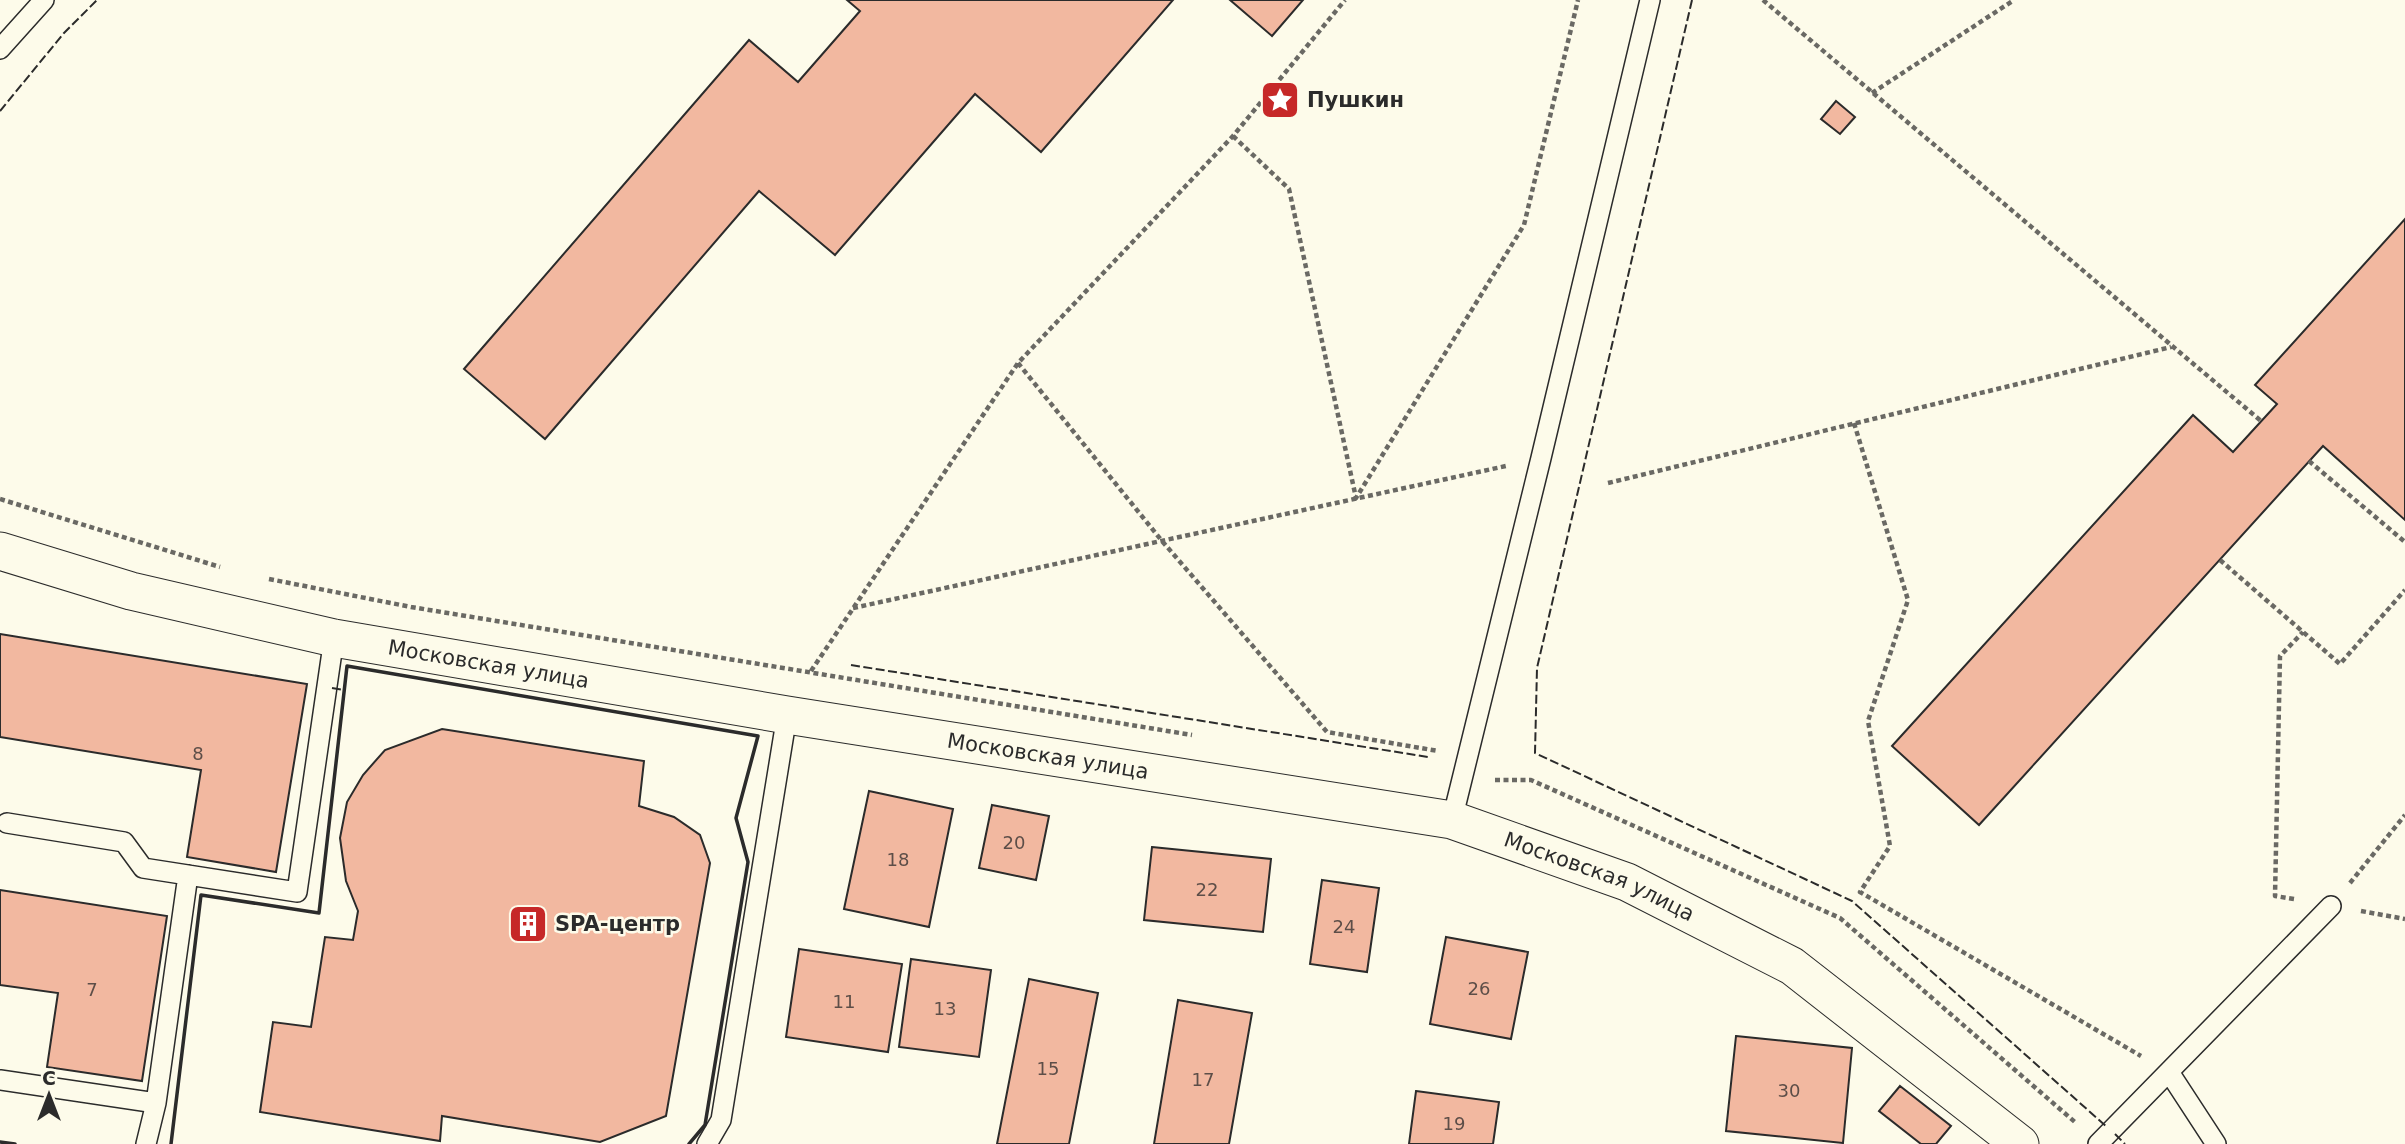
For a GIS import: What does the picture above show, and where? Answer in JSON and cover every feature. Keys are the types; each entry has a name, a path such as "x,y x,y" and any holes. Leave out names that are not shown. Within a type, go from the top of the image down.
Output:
{"street":[{"name":"Московская улица","path":"0,551 131,591 334,638 787,715 1452,820 1627,882 1792,966 2020,1144"}],"lane":[{"path":"0,49 44,0"},
{"path":"1452,820 1650,0"},
{"path":"7,823 124,842 143,868 297,892 334,638"},
{"path":"706,1144 721,1120 787,715"},
{"path":"146,1144 156,1103 188,875"},
{"path":"2098,1144 2331,906"},
{"path":"2169,1072 2216,1144"},
{"path":"0,1080 156,1103"}],"path":[{"path":"787,715 810,671 1018,363 1233,136 1345,0"},
{"path":"1356,498 1524,225 1578,0"},
{"path":"1763,0 2261,421"},
{"path":"1872,93 2014,0"},
{"path":"1233,136 1289,189 1356,498"},
{"path":"1608,483 2172,346"},
{"path":"1018,363 1162,541 1327,732 1468,756"},
{"path":"1854,423 1908,600 1868,720 1890,846 1860,892 2169,1072"},
{"path":"853,608 1541,458"},
{"path":"2309,461 2405,542"},
{"path":"0,499 222,568"},
{"path":"2220,560 2340,664 2405,590"},
{"path":"262,577 411,607 1204,737"},
{"path":"2275,896 2280,656 2303,632"},
{"path":"2331,906 2405,815"}],"building":[{"path":"847,0 1173,0 1041,152 975,94 835,255 759,191 545,439 464,369 749,40 798,82 860,11"},
{"path":"1230,0 1303,0 1272,36"},
{"path":"1836,101 1855,117 1840,134 1821,119"},
{"path":"2405,219 2405,520 2323,446 1979,825 1892,746 2193,415 2233,452 2277,404 2255,385"},
{"path":"0,634 307,684 276,872 187,857 201,770 0,737"},
{"name":"SPA-центр","path":"442,729 644,761 639,806 674,817 700,835 710,863 666,1116 600,1142 442,1116 440,1141 260,1112 273,1022 311,1027 325,937 353,940 358,911 346,881 340,838 347,802 363,775 385,750"},
{"path":"869,791 953,809 929,927 844,909"},
{"path":"992,805 1049,816 1036,880 979,868"},
{"path":"1152,847 1271,859 1263,932 1144,920"},
{"path":"1322,880 1379,888 1367,972 1310,964"},
{"path":"0,890 167,916 142,1081 47,1067 58,993 0,985"},
{"path":"1446,937 1528,952 1511,1039 1430,1024"},
{"path":"799,949 902,964 888,1052 786,1037"},
{"path":"911,959 991,970 979,1057 899,1047"},
{"path":"1029,979 1098,993 1069,1144 997,1144"},
{"path":"1178,1000 1252,1013 1229,1144 1154,1144"},
{"path":"1736,1036 1852,1048 1843,1143 1726,1131"},
{"path":"1900,1086 1951,1126 1936,1144 1921,1144 1879,1111"},
{"path":"1416,1091 1499,1102 1493,1144 1409,1144"}],"fence":[{"path":"0,111 64,33 97,0"},
{"path":"1692,0 1537,668 1535,753 1852,901 2107,1127"},
{"path":"851,665 1428,757"},
{"path":"332,688 344,690"},
{"path":"2115,1134 2125,1144"}],"wall":[{"path":"171,1144 201,895 319,913 347,666 758,736 736,818 748,862 705,1125 689,1144"},
{"path":"0,1142 15,1144"}],"place":[{"name":"Пушкин","path":"1280,100"},
{"name":"SPA-центр","path":"528,924"}]}
